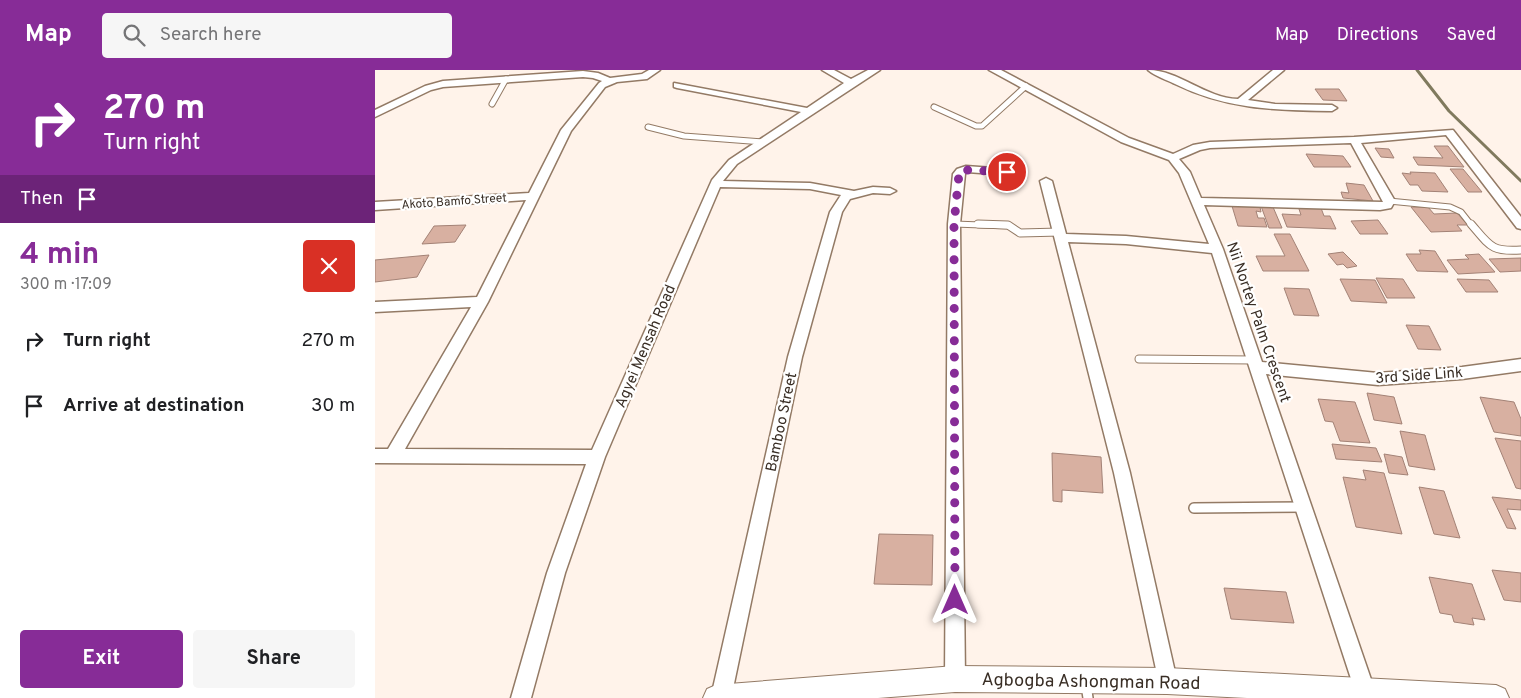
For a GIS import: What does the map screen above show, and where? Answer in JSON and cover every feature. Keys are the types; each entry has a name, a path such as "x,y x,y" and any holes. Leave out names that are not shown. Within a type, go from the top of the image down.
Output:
{"street":[{"path":"375,114 436,86 506,79 589,74 609,81 644,77 655,70"},
{"path":"827,70 851,83"},
{"name":"Agyei Mensah Road","path":"521,698 556,574 597,457 716,184 733,162 851,83 875,70"},
{"path":"994,70 1125,140 1173,158 1197,147 1354,140 1449,132 1521,225"},
{"path":"1153,70 1224,101 1275,107 1332,108"},
{"path":"1240,102 1279,70"},
{"path":"393,456 481,302 566,130 597,89 609,81"},
{"path":"677,85 809,111"},
{"path":"1196,201 1387,205 1389,201 1354,140"},
{"name":"Nii Nortey Palm Crescent","path":"1173,158 1184,172 1217,249 1305,506 1365,691"},
{"path":"955,679 954,224 961,170 1007,172"},
{"path":"1046,181 1122,473 1167,681"},
{"path":"716,184 810,186 853,194 873,190 890,191"},
{"name":"Bamboo Street","path":"718,698 795,356 836,212 847,196 853,194"},
{"name":"Akoto Bamfo Street","path":"375,206 533,196"},
{"path":"1060,235 1217,249"},
{"path":"375,307 481,302"},
{"name":"3rd Side Link","path":"1256,363 1378,379 1462,373 1521,365"},
{"path":"375,456 597,457"},
{"name":"Agbogba Ashongman Road","path":"718,698 791,695 955,679 1087,689 1167,681 1496,698"}],"lane":[{"path":"492,104 506,79"},
{"path":"934,107 977,126 982,126 1026,86"},
{"path":"648,127 683,136 763,142"},
{"path":"1389,201 1450,207 1461,212 1490,247 1505,251 1521,250"},
{"path":"954,224 1008,224 1020,233 1060,235"},
{"path":"1139,359 1256,363"},
{"path":"1194,508 1305,506"}],"building":[{"path":"1315,89 1339,89 1347,101 1323,100"},
{"path":"1434,146 1448,146 1464,167 1418,165 1413,157 1443,158"},
{"path":"1375,148 1389,149 1394,158 1381,157"},
{"path":"1306,154 1343,156 1351,167 1314,167"},
{"path":"1450,169 1463,169 1482,192 1468,192"},
{"path":"1410,172 1435,173 1448,192 1422,191 1418,185 1410,185 1402,173 1411,174"},
{"path":"1346,183 1364,185 1373,201 1343,198 1341,192 1349,193"},
{"path":"1232,206 1260,207 1261,212 1256,211 1258,218 1264,218 1267,227 1238,226"},
{"path":"1261,206 1273,207 1282,228 1269,228"},
{"path":"1298,206 1321,208 1324,216 1330,216 1336,229 1287,227 1282,214 1301,215"},
{"path":"1411,207 1428,207 1434,214 1457,213 1468,225 1457,225 1462,231 1431,232"},
{"path":"1378,220 1388,234 1360,234 1351,221"},
{"path":"466,225 455,242 422,244 434,226"},
{"path":"1274,234 1290,234 1309,271 1263,271 1256,256 1285,256"},
{"path":"1419,250 1435,251 1448,272 1417,271 1406,254 1421,254"},
{"path":"1343,252 1357,266 1347,268 1343,264 1337,265 1328,254"},
{"path":"1479,254 1495,272 1458,274 1447,260 1469,259 1465,255"},
{"path":"429,255 417,277 375,282 375,260"},
{"path":"1521,258 1521,271 1500,272 1489,259"},
{"path":"1376,278 1403,279 1415,298 1387,298"},
{"path":"1340,279 1375,280 1387,303 1351,301"},
{"path":"1457,279 1489,280 1498,292 1466,292"},
{"path":"1284,288 1309,289 1319,316 1294,315"},
{"path":"1406,325 1429,326 1441,350 1418,349"},
{"path":"1367,393 1394,397 1402,424 1374,420"},
{"path":"1480,397 1514,402 1521,419 1521,436 1494,432"},
{"path":"1318,399 1355,402 1370,443 1340,441 1333,422 1325,421"},
{"path":"1400,431 1425,435 1435,470 1409,466"},
{"path":"1495,438 1521,441 1521,489 1516,488"},
{"path":"1332,444 1376,448 1382,462 1336,459"},
{"path":"1052,453 1101,457 1103,493 1062,490 1062,502 1053,501"},
{"path":"1384,454 1402,457 1408,475 1389,473"},
{"path":"1363,470 1384,473 1402,534 1356,527 1343,477 1366,480"},
{"path":"1419,487 1444,491 1460,538 1434,534"},
{"path":"1492,497 1521,500 1521,510 1507,509 1516,529 1507,528"},
{"path":"879,534 933,535 932,585 874,584"},
{"path":"1492,570 1521,573 1521,602 1504,600"},
{"path":"1429,577 1472,584 1485,620 1472,618 1474,625 1454,622 1452,615 1440,613"},
{"path":"1224,588 1286,592 1294,623 1231,619"}],"waterway":[{"path":"1417,70 1449,111 1521,181"}],"route":[{"path":"955,600 954,224 959,174 961,170 1007,172"}]}
